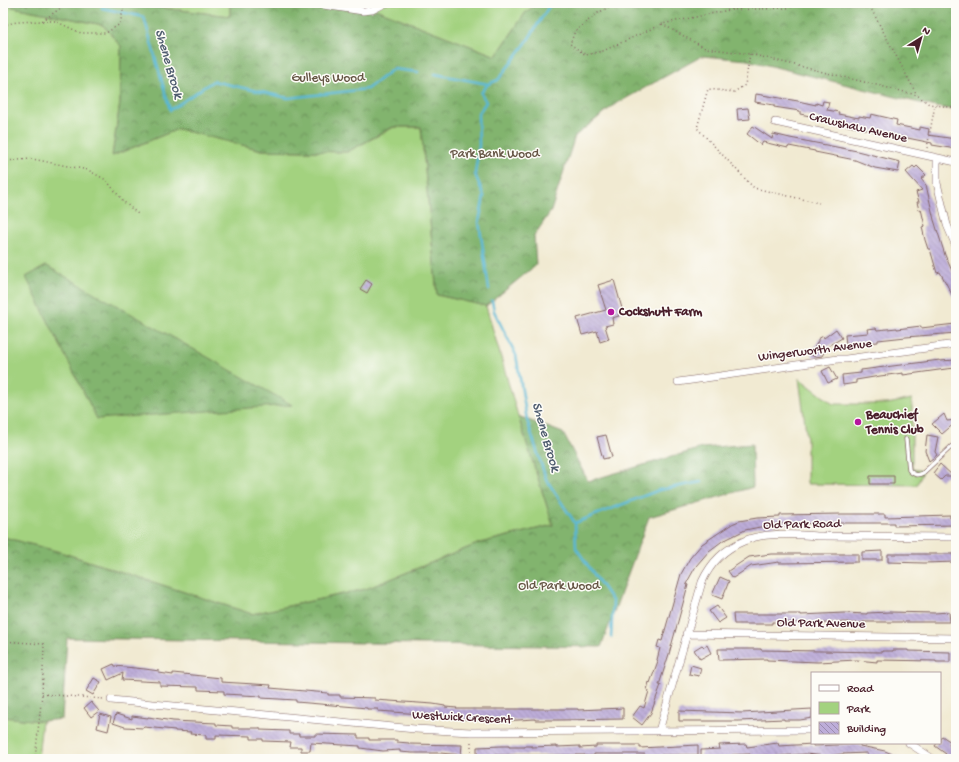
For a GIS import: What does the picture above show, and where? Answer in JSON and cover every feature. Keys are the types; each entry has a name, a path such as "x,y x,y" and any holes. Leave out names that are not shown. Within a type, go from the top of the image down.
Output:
{"street":[{"path":"310,3 363,11 372,10 386,3"},
{"name":"Crawshaw Avenue","path":"775,122 956,162"},
{"path":"937,158 937,183 947,225 956,246"},
{"name":"Wingerworth Avenue","path":"678,382 956,344"},
{"name":"Old Park Road","path":"659,731 702,582 714,561 723,553 746,540 777,535 956,537"},
{"name":"Old Park Avenue","path":"686,634 956,638"},
{"name":"Westwick Crescent","path":"111,700 415,729 471,732 811,730"},
{"path":"910,744 933,759"}],"lane":[{"path":"906,440 908,470 913,474 919,475 923,474 952,446 956,446"}],"path":[{"path":"42,21 68,3"},
{"path":"121,3 124,6 136,6 136,3"},
{"path":"616,3 598,13 575,32 570,44 586,55 603,51 662,24 729,10 787,8 810,3"},
{"path":"868,3 917,95"},
{"path":"3,25 17,22 55,21 82,33 106,33 120,24 124,6"},
{"path":"662,24 705,48 750,54 917,95 930,104 956,108"},
{"path":"750,54 745,85 734,92 708,89 696,128 754,188 819,203"},
{"path":"926,156 935,105"},
{"path":"3,160 32,159 88,170 106,180 124,202 138,214"},
{"path":"3,641 44,644 42,694 35,759"},
{"path":"42,694 111,700"},
{"path":"471,732 471,759"}],"green space":[{"path":"3,3 134,3 145,6 230,16 230,3 342,3 370,7 496,56 526,12 539,3 956,3 956,110 936,107 747,60 702,56 614,105 575,136 551,211 534,236 536,265 486,306 437,295 421,127 393,127 347,152 262,150 178,129 112,156 120,103 121,46 103,25 3,5"},
{"path":"134,3 230,3 230,16 145,6"},
{"path":"342,3 539,3 526,12 496,56 370,7"},
{"path":"3,5 103,25 121,46 120,103 112,156 178,129 262,150 347,152 394,127 421,127 437,295 486,306 518,416 553,525 480,543 366,589 252,614 60,552 3,537"},
{"path":"46,266 292,405 97,419 26,277"},
{"name":"Beauchief Tennis Club","path":"799,378 833,404 887,404 912,399 912,469 923,471 917,485 807,484 807,439"},
{"name":"Old Park Wood","path":"518,416 563,433 588,481 702,448 752,444 753,487 649,517 601,647 67,638 62,719 42,721 3,717 3,537 60,552 252,614 366,589 480,543 553,525"},
{"path":"3,717 42,721 38,759 3,759"}],"building":[{"path":"756,94 816,105 816,103 822,105 823,101 829,102 827,110 839,112 838,114 859,118 859,116 870,118 871,114 897,120 896,125 920,130 920,127 929,129 928,135 956,139 956,149 819,120 820,118 800,114 800,111 755,102"},
{"path":"748,108 750,119 738,120 737,109"},
{"path":"753,126 772,139 773,134 857,151 900,162 898,172 875,168 855,160 815,151 789,146 788,148 763,142 761,145 747,134"},
{"path":"913,166 915,168 917,166 926,175 921,179 926,185 934,220 945,255 956,280 956,302 940,272 937,273 930,249 928,249 925,240 922,227 925,226 921,209 919,210 917,202 919,202 916,192 922,190 906,172"},
{"path":"366,280 372,284 367,293 360,289"},
{"name":"Cockshutt Farm","path":"614,280 623,312 618,314 619,316 612,318 613,324 605,326 609,339 600,342 597,331 582,335 577,318 606,310 598,285"},
{"path":"955,324 956,333 878,340 878,342 846,345 845,335 868,333 867,329 897,329 921,326 921,328"},
{"path":"836,329 842,338 827,347 822,356 815,357 811,355 818,339 823,336 824,338"},
{"path":"940,360 956,360 956,368 903,375 903,373 880,376 856,380 856,383 843,385 842,375 861,373 861,370"},
{"path":"830,367 837,379 828,383 822,371"},
{"path":"944,414 947,421 956,420 956,422 942,434 932,424"},
{"path":"606,435 612,457 603,459 597,437"},
{"path":"927,435 938,437 935,452 937,455 929,461 925,451"},
{"path":"940,464 953,476 945,476 941,480 933,473"},
{"path":"870,476 894,476 894,484 870,484"},
{"path":"885,514 885,517 950,515 950,518 956,518 956,525 894,526 894,523 774,524 775,527 760,527 745,530 725,539 709,551 696,566 686,584 688,585 659,685 661,685 651,713 642,725 632,717 640,706 644,708 649,691 647,690 649,682 650,683 658,661 660,648 657,647 659,640 662,641 681,574 690,558 702,544 739,521 757,518 780,517 780,515"},
{"path":"882,551 882,560 862,560 862,552"},
{"path":"771,554 858,554 858,562 779,562 751,566 733,578 728,571 749,557"},
{"path":"888,554 956,554 956,562 888,562"},
{"path":"720,577 729,581 722,599 712,595"},
{"path":"717,606 726,618 718,623 709,611"},
{"path":"889,612 949,612 950,622 848,622 804,624 772,622 772,624 734,624 733,614 801,615 844,613 867,614"},
{"path":"702,645 704,647 707,645 711,653 700,659 694,650"},
{"path":"718,649 882,652 908,650 950,652 950,662 877,660 877,662 857,660 818,662 767,659 719,660"},
{"path":"114,664 115,666 159,671 159,673 173,675 173,673 221,678 221,682 271,685 270,688 328,693 328,695 340,695 340,697 375,698 375,700 433,704 457,708 456,709 578,710 623,708 623,719 535,719 502,721 460,719 436,715 378,711 378,709 296,702 296,700 261,698 261,696 224,694 224,691 198,690 198,687 160,686 160,682 122,680 123,673 108,680 103,669"},
{"path":"691,665 701,668 699,676 689,674"},
{"path":"94,678 101,682 93,695 86,691"},
{"path":"91,702 99,711 91,717 84,708"},
{"path":"811,709 811,718 800,720 679,721 679,711 742,713"},
{"path":"100,714 111,717 108,731 97,728"},
{"path":"116,714 132,719 132,716 148,717 173,721 216,723 216,725 232,726 232,728 260,728 260,730 289,731 289,734 299,734 299,736 315,736 315,734 358,735 358,738 369,738 369,740 397,740 397,742 409,744 462,745 461,755 412,753 400,752 400,750 383,751 360,748 360,746 311,743 310,751 301,751 301,747 290,747 291,742 263,741 263,739 251,739 251,736 216,735 216,739 206,739 206,735 190,734 191,732 144,727 125,727 113,723"},
{"path":"942,736 951,742 949,745 956,750 956,754 952,759 935,746 936,744 941,744"},
{"path":"778,743 779,746 860,744 860,746 885,751 904,759 874,759 867,757 867,753 828,756 805,754 768,757 768,755 751,756 750,754 732,755 732,758 701,758 701,750 720,749 719,745 746,744 747,747"},
{"path":"596,745 640,745 640,748 698,745 698,755 661,755 661,757 645,757 645,754 594,754 594,756 477,755 477,747 580,746 580,748 596,747"}],"waterway":[{"name":"Shene Brook","path":"435,74 488,84 498,80 526,43 551,3"},
{"name":"Shene Brook","path":"102,8 144,17 170,110 213,81 288,98 367,89 393,69 418,72"},
{"name":"Shene Brook","path":"488,84 481,93 486,102 478,114 479,145 475,174 484,196 479,222 489,289"},
{"name":"Shene Brook","path":"492,301 494,311 516,355 527,420 546,479 575,523 576,548 613,602 611,637"},
{"path":"575,523 659,490 701,482"}],"place":[{"name":"Cockshutt Farm","path":"611,312"},
{"name":"Beauchief Tennis Club","path":"858,422"}],"park label":[{"name":"Gulleys Wood","path":"328,78"},
{"name":"Park Bank Wood","path":"495,154"}]}
